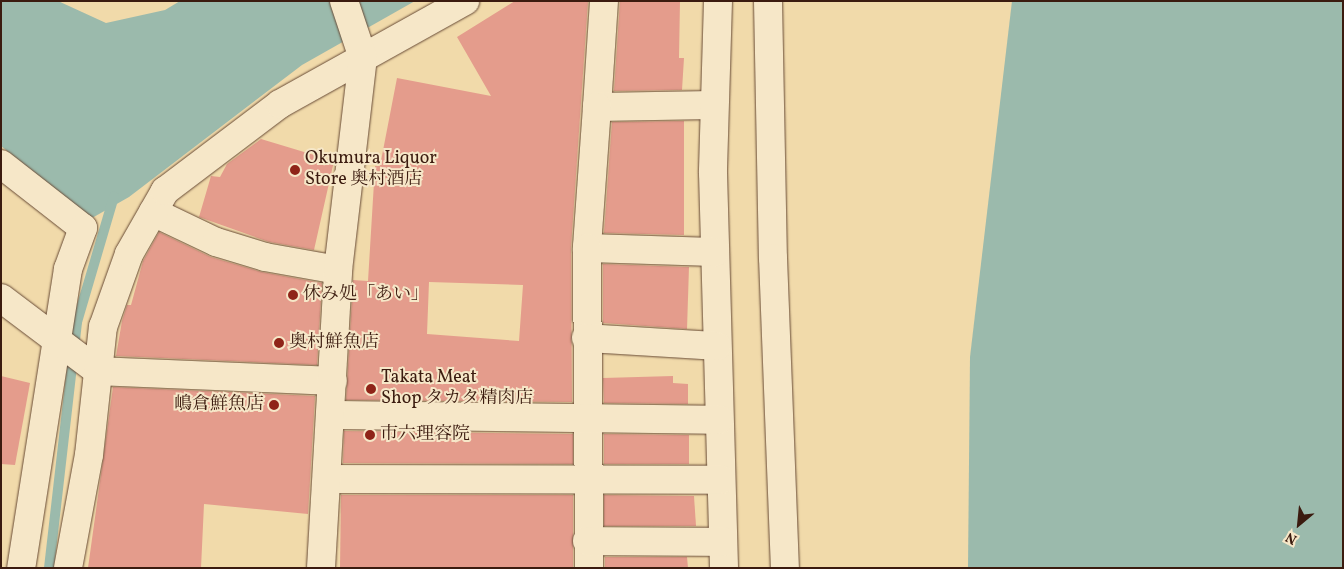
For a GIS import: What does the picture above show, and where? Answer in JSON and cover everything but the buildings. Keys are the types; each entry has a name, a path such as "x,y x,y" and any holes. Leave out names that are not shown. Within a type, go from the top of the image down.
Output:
{"street":[{"path":"321,568 332,414 338,270 361,49 344,1"},
{"path":"68,568 89,454 103,327 128,254 165,191 280,104 361,49 465,1"},
{"path":"604,1 587,248 588,554 723,555 713,105 718,1"},
{"path":"768,1 773,258 785,568"},
{"path":"597,107 713,105"},
{"path":"1,164 83,228 68,269 56,340 42,450 21,568"},
{"path":"153,212 216,242 266,257 338,270"},
{"path":"587,248 715,252"},
{"path":"1,298 98,371 332,381"},
{"path":"586,338 717,346"},
{"path":"332,414 719,420"},
{"path":"327,479 721,480"}],"shaded area":[{"path":"1,1 58,1 106,23 165,10 180,1 415,1 302,65 129,197 92,218 1,146"},
{"path":"1012,1 1343,1 1343,568 968,568 970,357"}],"waterway":[{"path":"49,568 77,322 114,196"}],"place":[{"name":"Okumura Liquor Store 奥村酒店","path":"295,170"},
{"name":"休み処「あい」","path":"293,295"},
{"name":"奥村鮮魚店","path":"279,343"},
{"name":"Takata Meat Shop タカタ精肉店","path":"371,389"},
{"name":"嶋倉鮮魚店","path":"274,405"},
{"name":"市六理容院","path":"370,435"}]}
